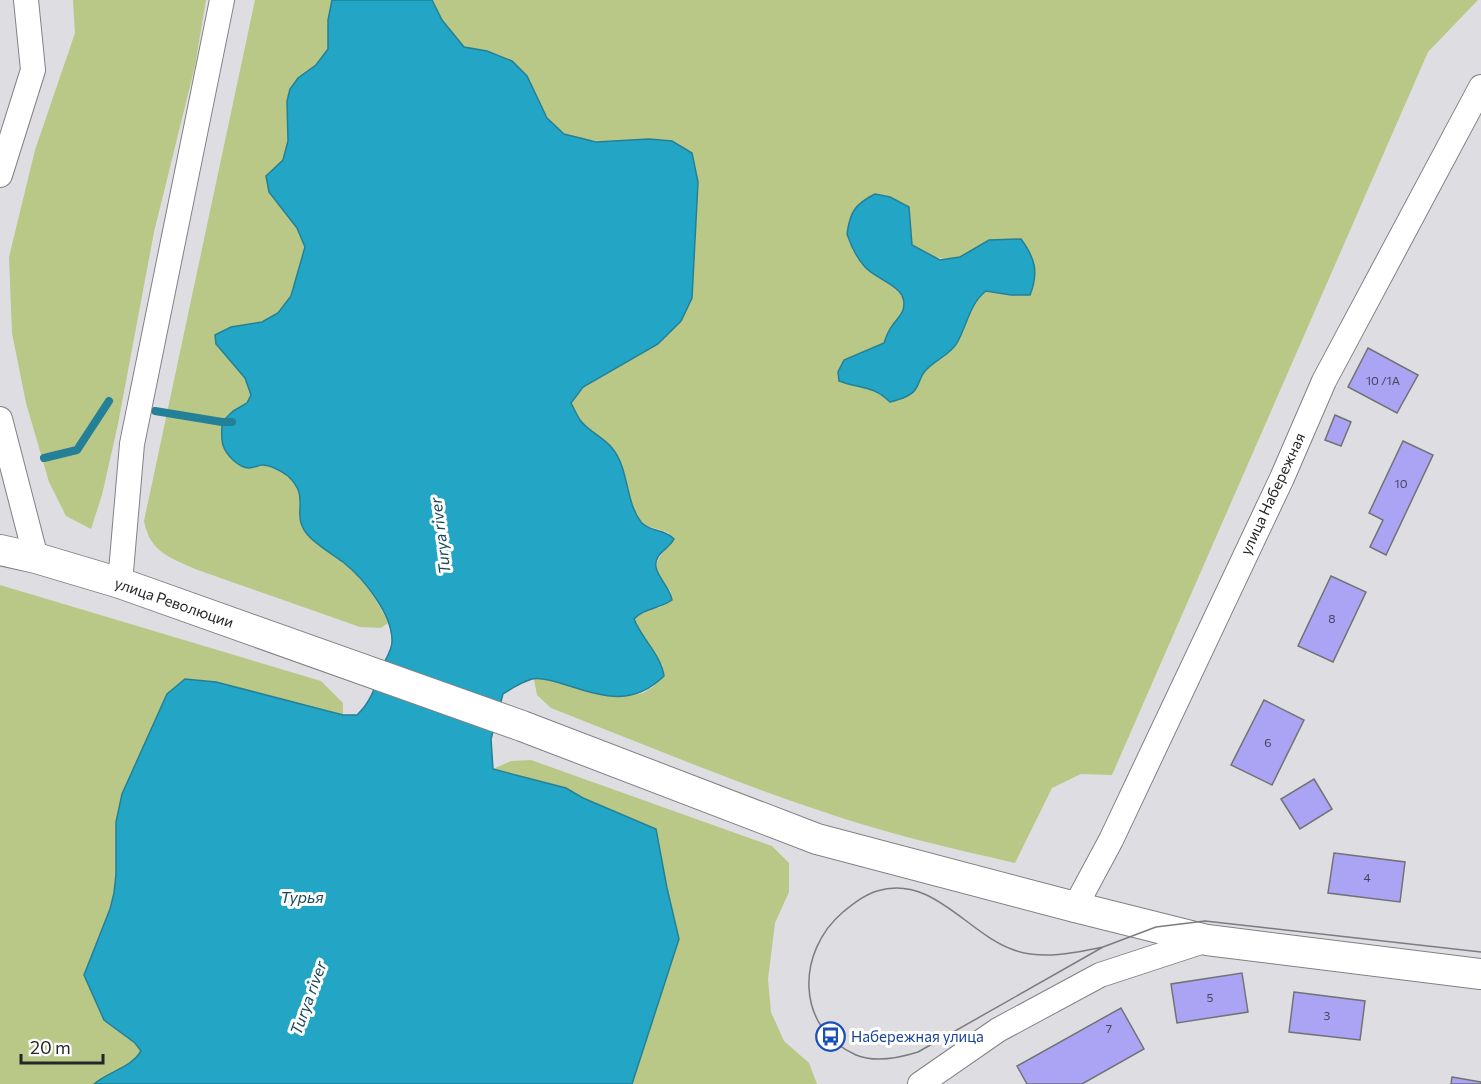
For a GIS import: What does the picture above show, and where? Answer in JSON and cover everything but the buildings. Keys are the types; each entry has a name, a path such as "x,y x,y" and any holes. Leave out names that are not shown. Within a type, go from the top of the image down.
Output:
{"street":[{"path":"0,175 33,70 26,0"},
{"path":"120,583 132,444 222,0"},
{"name":"улица Набережная","path":"1075,907 1111,840 1282,477 1324,381 1481,87"},
{"path":"0,418 36,558"},
{"name":"улица Революции","path":"0,550 36,558 120,583 522,726 817,839 1207,940 1481,975"},
{"path":"920,1084 998,1030 1100,975 1207,940"}],"green space":[{"path":"73,0 206,0 195,66 154,232 118,424 102,495 91,529 66,516 49,482 26,403 12,333 9,257 35,150 75,33"},
{"path":"255,0 332,0 328,20 328,49 316,65 298,78 287,101 288,141 283,160 266,176 269,192 297,228 305,247 291,297 278,313 262,322 231,327 216,344 245,378 251,395 247,403 233,411 248,468 263,465 275,468 287,475 297,486 302,499 299,517 361,579 388,623 381,628 360,627 186,565 169,557 156,547 144,521"},
{"path":"432,0 1478,0 1428,52 1112,775 1081,774 1052,788 1015,863 893,833 787,799 551,708 537,695 534,679 545,679 629,696 643,693 654,686 663,666 640,633 634,619 641,612 661,607 671,592 661,578 657,567 660,557 671,544 669,533 645,525 641,521 634,509 612,448 581,421 571,403 583,387 658,344 649,139 592,141 562,132 548,118 525,76 518,68 502,57 464,47 442,20","holes":["861,201 906,241 933,256 947,259 960,257 989,240 1011,295 986,291 976,299 968,318 944,357 927,368 920,377 915,390 890,402 873,390 839,381 838,372 844,360 884,343 889,330 903,310 904,302 902,295 891,285 870,273 854,252 847,234 854,210"]},
{"path":"0,585 321,681 343,703 343,715 216,682 185,679 167,694 122,794 116,822 114,893 84,975 104,1020 135,1043 141,1051 132,1062 94,1084 0,1084"},
{"path":"531,760 772,846 789,863 789,892 775,923 768,979 771,1012 784,1041 809,1063 817,1084 632,1084 679,939 667,888 583,798 566,788 493,769 511,761"}],"water":[{"name":"Турья","path":"332,0 432,0 442,20 464,47 487,51 512,61 527,76 547,118 564,134 596,142 649,139 672,141 692,153 698,182 692,298 681,321 658,344 583,387 571,403 583,424 608,444 617,456 632,504 641,522 674,539 656,562 658,573 672,600 634,619 659,661 664,676 639,693 627,696 602,695 546,679 528,680 503,694 491,739 493,769 566,788 583,798 656,829 679,939 632,1084 94,1084 132,1062 141,1051 135,1043 104,1020 84,975 114,893 116,822 122,794 167,694 185,679 216,682 343,715 357,715 370,699 392,645 388,620 368,587 343,562 311,538 302,526 299,491 295,484 288,476 269,466 249,468 241,466 227,453 222,440 222,422 233,411 247,403 251,395 245,378 216,344 215,335 231,327 262,322 278,313 291,296 305,247 297,228 269,192 266,176 283,160 288,141 287,101 290,89 298,78 316,65 328,49 328,20"},
{"path":"875,194 890,197 909,207 912,245 940,260 960,257 989,240 1021,239 1030,253 1035,272 1030,295 986,291 972,308 954,347 926,370 913,392 904,398 890,402 872,390 839,381 838,372 844,360 884,343 889,330 903,310 902,295 865,267 854,252 847,234 850,220 858,205"}],"waterway":[{"path":"44,458 77,450 109,401"},
{"path":"155,411 232,422"}],"tram line":[{"path":"1103,947 1047,955 1014,950 981,932 933,898 915,891 897,888 877,891 863,897 843,912 828,929 817,947 810,968 809,988 813,1008 822,1027 836,1043 856,1055 871,1059 887,1059 918,1052 1103,947 1156,927 1205,921 1481,952"}],"place":[{"name":"Набережная улица","path":"830,1037"}],"water label":[{"name":"Turya river","path":"440,536"},
{"name":"Turya river","path":"308,998"}]}
